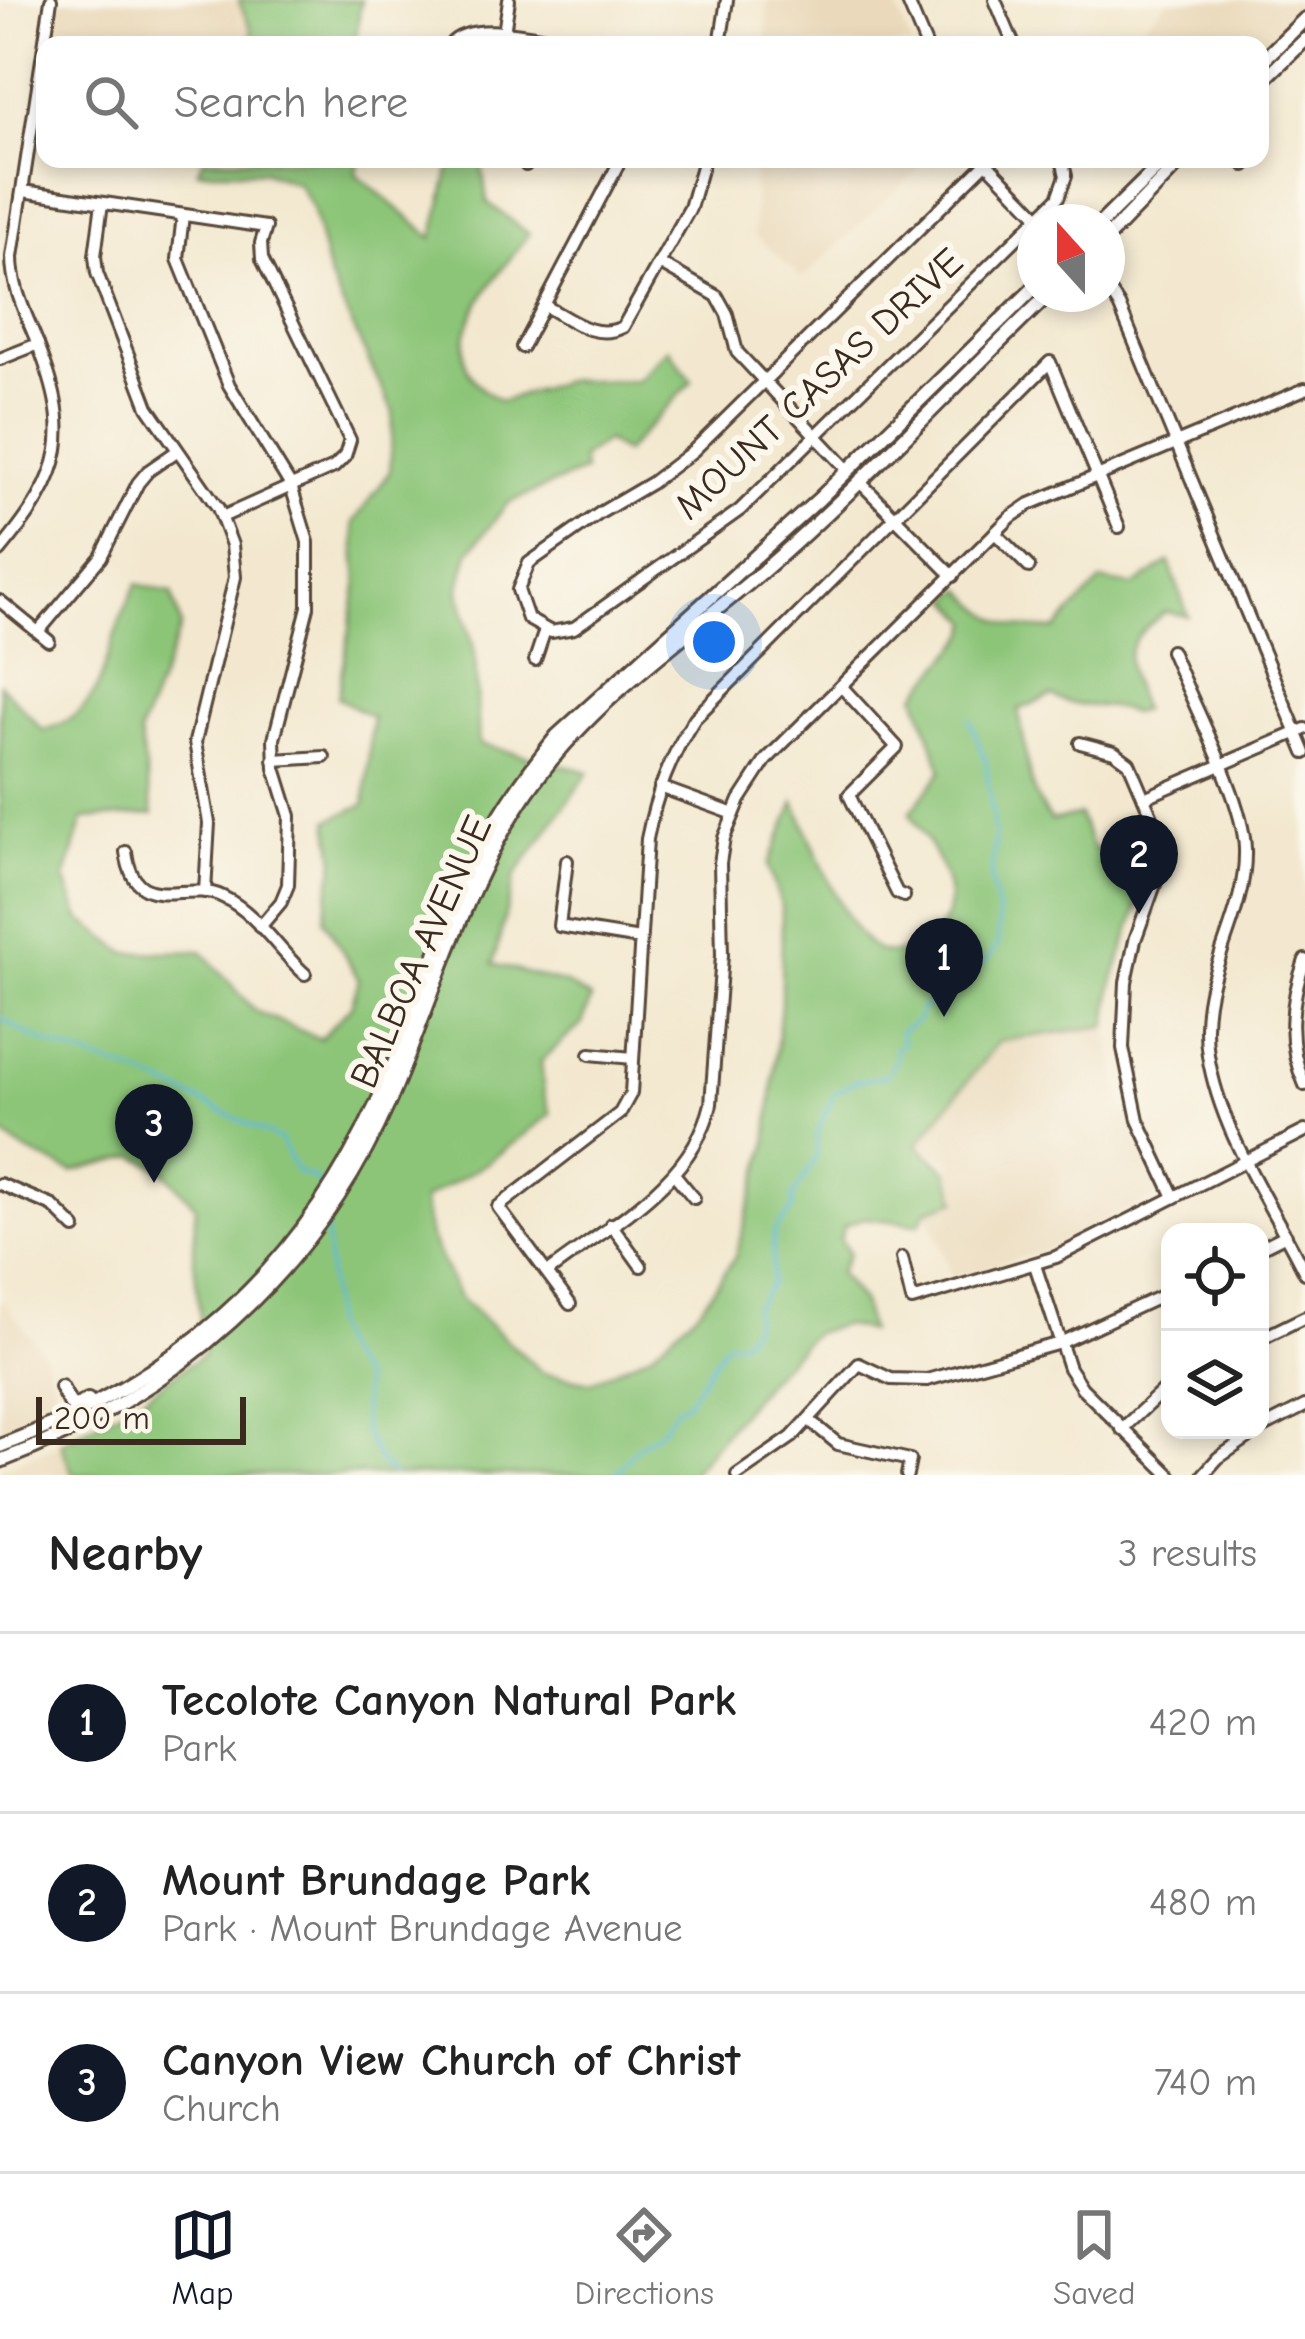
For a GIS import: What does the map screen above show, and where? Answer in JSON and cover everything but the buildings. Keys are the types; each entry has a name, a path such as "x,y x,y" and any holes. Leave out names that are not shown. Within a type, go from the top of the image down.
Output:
{"main road":[{"path":"1269,54 1305,19"},
{"path":"1269,74 1305,40"},
{"path":"1120,204 1157,168"},
{"path":"1125,219 1174,168"},
{"name":"BALBOA AVENUE","path":"0,1461 91,1422 144,1390 232,1322 280,1275 351,1177 388,1103 491,853 529,789 580,728 831,508 865,454 1017,305"},
{"name":"BALBOA AVENUE","path":"0,1446 127,1389 194,1340 272,1269 344,1168 377,1102 480,850 532,767 557,736 854,476 1030,312"},
{"path":"52,1424 65,1406 61,1387 76,1406 194,1340"}],"street":[{"path":"46,36 51,0"},
{"path":"504,33 509,0"},
{"path":"721,36 727,0"},
{"path":"908,0 922,36"},
{"path":"995,0 1010,36"},
{"path":"462,36 468,31 519,36"},
{"path":"0,551 31,514 58,453 56,394 12,274 36,102"},
{"path":"522,347 616,168"},
{"path":"545,305 592,331 615,331 629,320 690,208 701,168"},
{"path":"535,660 544,630 528,619 519,600 529,562 672,469 977,168"},
{"path":"991,168 1026,204"},
{"name":"MOUNT CASAS DRIVE","path":"1052,204 1065,186 1063,168"},
{"path":"23,191 266,227 262,260 350,440 345,456 334,467 222,517"},
{"path":"102,202 97,273 148,406 222,517 232,545 235,577 195,742 209,823 205,892"},
{"path":"183,215 178,259 229,386 291,486 308,542 310,590 274,739 274,760 290,816 288,885 281,902 260,927"},
{"name":"MOUNT CASAS DRIVE","path":"544,630 574,628 713,532 1017,242"},
{"path":"659,263 717,296 737,352 762,382 953,575"},
{"path":"1122,312 1301,731 1305,753"},
{"path":"0,358 38,344"},
{"path":"570,1304 498,1207 620,1113 631,1093 647,839 660,787 682,739 710,699 1050,362 1119,527"},
{"path":"548,1272 674,1175 698,1143 711,1104 722,955 720,863 734,814 766,760 1030,504 1305,389"},
{"path":"39,631 101,557 138,483 177,451"},
{"path":"995,533 1029,567"},
{"path":"0,601 49,640"},
{"path":"1171,651 1236,805 1245,847 1239,900 1208,992 1208,1053 1229,1123 1305,1273"},
{"path":"841,686 897,747 850,795 897,892 904,896"},
{"path":"1144,798 1301,731"},
{"path":"1080,743 1125,758 1163,843 1163,862 1130,964 1123,1048 1138,1120 1174,1197"},
{"path":"274,760 324,757"},
{"path":"660,787 734,814"},
{"path":"126,852 130,875 142,887 172,895 205,892 228,899 305,974"},
{"path":"567,861 559,926 640,938"},
{"path":"1305,960 1291,1014 1293,1048 1305,1085"},
{"path":"590,1054 633,1058"},
{"path":"902,1258 911,1300 1035,1265 1305,1130"},
{"path":"674,1175 694,1198"},
{"path":"0,1184 53,1206 74,1228"},
{"path":"611,1224 641,1266"},
{"path":"1269,1244 1286,1235"},
{"path":"1035,1265 1060,1343 1082,1388 1171,1475"},
{"path":"737,1475 771,1455 859,1364 891,1378 916,1382 1060,1343 1161,1296"},
{"path":"1269,1335 1305,1317"},
{"path":"1122,1429 1161,1392"},
{"path":"1269,1425 1305,1406"},
{"path":"809,1420 838,1444 910,1460 907,1475"},
{"path":"1203,1475 1246,1439"}],"shaded area":[{"path":"60,0 238,0 252,36 55,36"},
{"path":"768,0 893,0 908,36 766,36"},
{"path":"1169,0 1305,0 1305,9 1269,46 1269,36 1133,36"},
{"path":"754,168 920,168 802,278 754,235"},
{"path":"1107,1026 1120,1098 1160,1195 1044,1251 952,1278 927,1210 957,1200 949,1159 917,1145 999,1041"},
{"path":"0,1301 44,1354 58,1401 45,1419 0,1436"},
{"path":"61,1443 79,1475 0,1475 0,1469"}],"green space":[{"path":"238,0 361,0 356,36 252,36"},
{"path":"358,168 356,174 433,238 450,168 482,168 487,202 529,234 490,286 468,326 466,366 477,384 500,402 568,380 637,381 668,348 692,381 624,453 606,441 581,458 584,471 508,503 469,552 459,591 475,653 479,744 589,772 515,876 493,964 568,985 591,999 582,1024 541,1061 551,1114 487,1163 423,1200 430,1236 459,1297 543,1373 591,1382 652,1352 702,1306 735,1257 767,1146 781,1005 782,908 768,866 795,802 840,903 863,938 885,952 917,946 936,933 949,900 940,865 910,813 942,771 916,695 967,635 971,622 951,600 963,589 1004,623 1056,629 1101,581 1134,586 1169,562 1188,616 1165,612 1132,645 1129,666 1142,710 1132,713 1074,704 1052,696 1018,710 1031,782 1051,821 1079,815 1092,847 1109,858 1147,848 1152,863 1112,985 1107,1026 999,1041 917,1145 948,1171 957,1200 927,1210 919,1224 863,1218 844,1226 840,1239 849,1253 839,1273 862,1303 869,1331 842,1325 814,1333 769,1378 690,1475 73,1475 61,1443 145,1396 204,1354 194,1261 195,1205 162,1169 135,1156 72,1172 21,1148 0,1132 0,684 43,730 61,724 76,715 95,691 137,584 172,593 181,626 139,734 153,814 83,819 65,879 80,919 126,953 202,951 255,1011 320,1039 351,1006 359,980 324,919 335,860 329,820 365,804 372,717 338,698 358,582 353,523 390,472 393,412 329,277 312,207 298,184 263,171 198,171"}],"waterway":[{"path":"615,1475 636,1448 688,1401 726,1342 741,1341 754,1323 754,1307 771,1285 774,1232 793,1208 792,1198 817,1156 817,1133 834,1094 855,1081 887,1076 897,1057 895,1049 903,1044 900,1032 919,1019 920,1009 938,1002 969,964 984,963 998,946 991,880 995,837 986,762 969,718"},
{"path":"0,1017 34,1037 162,1084 280,1140 297,1172 315,1179 322,1189"},
{"path":"326,1225 332,1327 363,1382 363,1429 378,1460 393,1475"}],"place":[{"name":"Mount Brundage Park","path":"1139,914"},
{"name":"Tecolote Canyon Natural Park","path":"944,1017"},
{"name":"Canyon View Church of Christ","path":"154,1183"}]}
